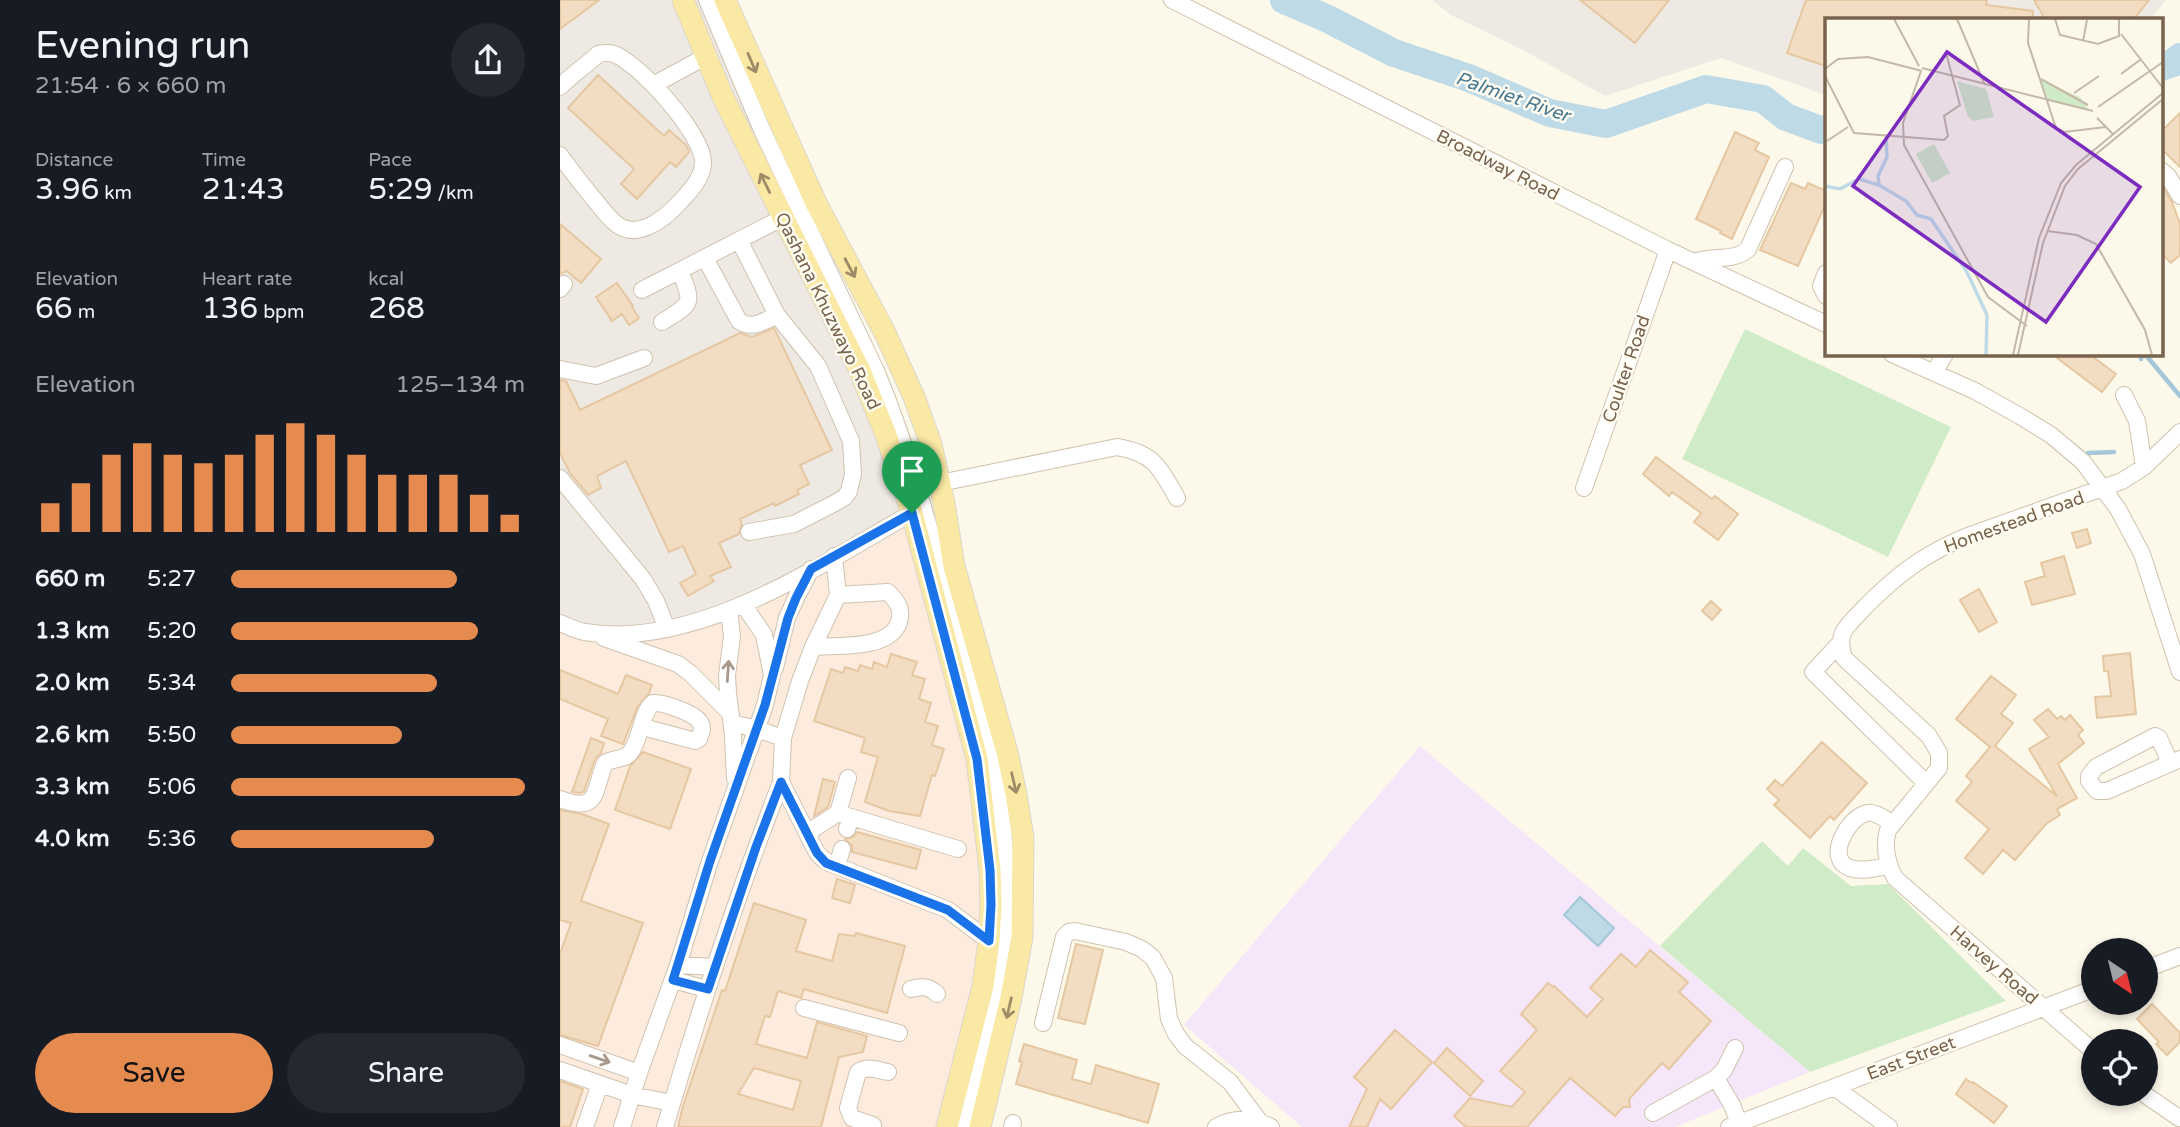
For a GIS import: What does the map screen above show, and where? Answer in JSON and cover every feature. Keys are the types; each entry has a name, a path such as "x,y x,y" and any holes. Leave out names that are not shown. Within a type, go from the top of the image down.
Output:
{"main road":[{"name":"Qashana Khuzwayo Road","path":"683,0 705,57 782,218 860,371 918,511 977,759 990,870 989,941 983,986 947,1127"},
{"name":"Qashana Khuzwayo Road","path":"725,0 816,203 903,369 931,444 954,566 1007,752 1023,838 1022,937 1011,998 980,1127"}],"street":[{"path":"707,0 762,130 877,373 902,439 918,511 987,736 997,778 1005,842 1006,883 1002,949 996,988 962,1127"},
{"name":"Broadway Road","path":"1172,0 1668,250 1825,324"},
{"path":"560,87 598,54 614,54 632,64 655,84 695,138 703,164 694,188 656,223 630,230 615,224 560,155"},
{"path":"655,84 705,57"},
{"path":"1694,262 1707,257 1744,254 1785,167"},
{"path":"2162,171 2180,196"},
{"path":"642,290 782,218"},
{"path":"739,240 777,315 818,366 851,442 853,474 849,491 835,503 794,524 749,532"},
{"name":"Coulter Road","path":"1584,488 1668,250"},
{"path":"705,258 739,321 748,326 777,315"},
{"path":"662,322 685,307 689,300 680,271"},
{"path":"1825,276 1821,286 1825,294"},
{"path":"1894,355 1975,391 2051,435 2083,462 2118,509 2142,554 2180,672"},
{"path":"1934,373 1944,355"},
{"path":"560,369 596,376 644,358"},
{"path":"2124,395 2137,421 2144,467"},
{"name":"Homestead Road","path":"1926,783 1813,672 1841,642 1844,631 1852,621 1894,578 1929,555 1965,537 2122,481 2144,467 2180,432"},
{"path":"584,632 617,633 667,629 736,607 918,511 942,493 1117,447 1150,457 1161,469 1177,498"},
{"path":"560,478 643,579 656,601 667,629"},
{"path":"665,1127 715,967 781,782 783,738 800,681 838,595 834,556"},
{"path":"622,1127 757,729 788,618 811,569"},
{"path":"813,647 877,643 891,635 898,626 900,606 888,592 838,595"},
{"path":"736,607 764,635 772,675"},
{"path":"736,607 727,676 736,788"},
{"path":"560,623 678,664 690,673 731,719 783,738"},
{"path":"1841,642 1844,658 1937,746 1939,768 1892,823 1885,839 1891,872 1850,869 1842,862 1839,843 1853,822 1867,813 1874,813 1892,823"},
{"path":"560,799 578,805 589,802 605,763 629,755 643,727"},
{"path":"2155,736 2175,761 2107,792 2097,791 2089,780 2090,773 2096,767 2155,736"},
{"path":"846,820 848,778"},
{"path":"781,782 820,858 826,863 948,910 989,941"},
{"path":"807,833 846,820 958,849"},
{"path":"837,866 842,849"},
{"name":"Harvey Road","path":"1891,872 2081,1041"},
{"path":"1043,1023 1064,937 1069,932 1126,942 1142,949 1160,968 1164,978 1169,1019 1185,1046 1230,1082 1266,1125"},
{"path":"2158,964 2180,956"},
{"path":"675,973 715,967"},
{"path":"675,973 708,989"},
{"path":"911,989 924,986 937,994"},
{"name":"East Street","path":"1734,1125 2081,994"},
{"path":"804,1008 899,1032"},
{"path":"560,1045 639,1073"},
{"path":"1653,1113 1716,1078 1724,1070 1735,1048"},
{"path":"873,1125 852,1118 848,1108 858,1072 864,1068 888,1072"},
{"path":"560,1070 632,1095 672,1103"},
{"path":"1716,1078 1732,1105 1734,1125"},
{"path":"585,1127 600,1084"},
{"path":"1834,1087 1889,1127"},
{"path":"2158,1104 2179,1118"},
{"path":"1216,1127 1245,1119 1266,1125"}],"shaded area":[{"path":"560,0 704,0 898,413 933,506 912,512 743,603 636,632 560,622"},
{"path":"1432,0 2166,0 2152,18 1825,18 1825,95 1721,58 1605,96 1523,50 1451,15"},
{"path":"933,506 952,566 1021,839 979,1127 560,1127 560,622"},
{"path":"1420,746 1810,1072 1675,1127 1302,1127 1184,1025"}],"green space":[{"path":"1745,329 1951,427 1888,557 1682,459"},
{"path":"1762,841 1788,866 1803,848 1851,886 1888,884 2006,1001 1810,1072 1660,946"}],"water":[{"path":"1580,897 1614,928 1598,946 1564,915"}],"building":[{"path":"560,0 599,0 560,29"},
{"path":"1580,0 1669,0 1635,43"},
{"path":"1806,0 1987,0 1986,5 2033,11 2033,18 1825,18 1825,66 1787,53"},
{"path":"2034,0 2149,0 2135,18 2044,18"},
{"path":"598,75 664,136 669,130 687,146 689,152 676,167 670,162 637,199 621,184 634,169 568,108"},
{"path":"2180,113 2180,167 2162,149 2162,131"},
{"path":"1735,132 1759,143 1755,150 1769,157 1732,239 1696,219"},
{"path":"1791,183 1805,189 1808,183 1825,191 1825,205 1798,266 1760,250"},
{"path":"2162,186 2172,202 2180,224 2180,255 2171,263 2162,254"},
{"path":"560,224 601,259 581,283 567,271 560,274"},
{"path":"617,283 639,318 629,325 622,314 612,321 596,297"},
{"path":"774,328 832,450 800,465 809,484 797,490 799,494 740,519 742,524 739,534 719,543 731,567 710,576 714,581 688,596 680,583 696,574 683,546 669,552 626,461 597,476 601,488 588,495 570,473 560,453 560,380 566,381 580,410 740,333 752,337"},
{"path":"2053,355 2090,355 2116,374 2102,392"},
{"path":"1656,457 1712,499 1715,496 1738,514 1718,540 1694,522 1701,513 1672,492 1669,496 1643,474"},
{"path":"2087,529 2091,543 2077,548 2072,533"},
{"path":"2064,556 2075,594 2032,605 2025,582 2045,576 2041,563"},
{"path":"1979,589 1997,622 1979,632 1960,600"},
{"path":"1711,601 1721,610 1712,620 1702,611"},
{"path":"2130,653 2136,714 2097,718 2095,697 2111,696 2103,656"},
{"path":"891,654 917,662 912,675 925,679 919,699 931,703 925,722 938,726 932,745 944,749 935,776 932,775 920,816 889,811 865,802 878,757 861,752 865,738 814,721 831,669 843,673 845,667 858,671 860,665 872,669 874,662 887,667"},
{"path":"560,670 618,694 626,675 652,685 637,708 623,744 601,736 608,719 560,699"},
{"path":"1991,676 2016,695 2001,714 2013,723 1995,746 2057,796 2029,749 2049,737 2034,720 2048,709 2057,719 2061,716 2065,720 2070,715 2083,730 2078,735 2084,743 2058,764 2077,798 2057,809 2060,815 2046,824 2015,860 2003,850 1983,874 1965,858 1989,829 1956,801 1972,782 1966,776 1990,747 1956,719"},
{"path":"591,738 604,743 601,753 595,759 584,791 572,792"},
{"path":"1822,742 1867,783 1834,820 1830,816 1810,838 1774,805 1779,800 1767,789 1775,780 1782,786"},
{"path":"643,752 691,769 670,829 615,810 630,766"},
{"path":"823,779 835,782 828,807 814,816"},
{"path":"560,810 582,814 609,824 581,901 643,923 598,1046 560,1035 560,954 571,923 560,920"},
{"path":"857,832 921,850 916,869 852,852 852,846 845,839 853,837"},
{"path":"837,879 855,885 850,903 832,898"},
{"path":"754,903 806,920 796,951 832,961 839,934 855,936 856,933 905,946 887,1013 804,989 801,998 778,991 770,1017 765,1016 756,1044 807,1058 817,1022 867,1036 863,1052 839,1057 821,1127 678,1127 722,990 725,991","holes":["754,1068 801,1081 793,1110 738,1094"]},
{"path":"1076,944 1103,950 1085,1024 1058,1018"},
{"path":"1650,950 1688,982 1679,992 1711,1021 1669,1069 1662,1063 1629,1099 1630,1107 1623,1107 1615,1116 1570,1078 1527,1127 1466,1127 1454,1116 1470,1098 1512,1107 1525,1092 1500,1071 1537,1030 1521,1014 1548,983 1587,1017 1603,999 1590,988 1621,954 1636,967"},
{"path":"2158,1010 2180,1033 2180,1042 2167,1055 2158,1046 2158,1029 2147,1029 2137,1019 2141,1015 2158,1015"},
{"path":"1395,1030 1432,1062 1391,1109 1380,1099 1367,1127 1349,1127 1367,1089 1354,1077"},
{"path":"1024,1044 1077,1060 1072,1079 1091,1084 1096,1065 1159,1084 1148,1123 1016,1084"},
{"path":"1447,1048 1483,1081 1470,1096 1434,1063"},
{"path":"1966,1079 2007,1106 1994,1123 1956,1094"},
{"path":"560,1081 583,1089 570,1127 560,1127"}],"waterway":[{"name":"Palmiet River","path":"1284,0 1394,53 1469,78 1550,113 1606,124 1706,89 1763,99 1786,117 1825,129"},
{"name":"Palmiet River","path":"2162,67 2180,57"},
{"path":"2141,359 2142,355"},
{"path":"2146,355 2180,396"},
{"path":"2088,453 2114,452"}],"route":[{"path":"912,513 977,759 990,870 989,941 948,910 826,863 817,853 781,782 708,989 673,980 710,861 765,705 788,618 796,598 811,569 912,513"}]}
